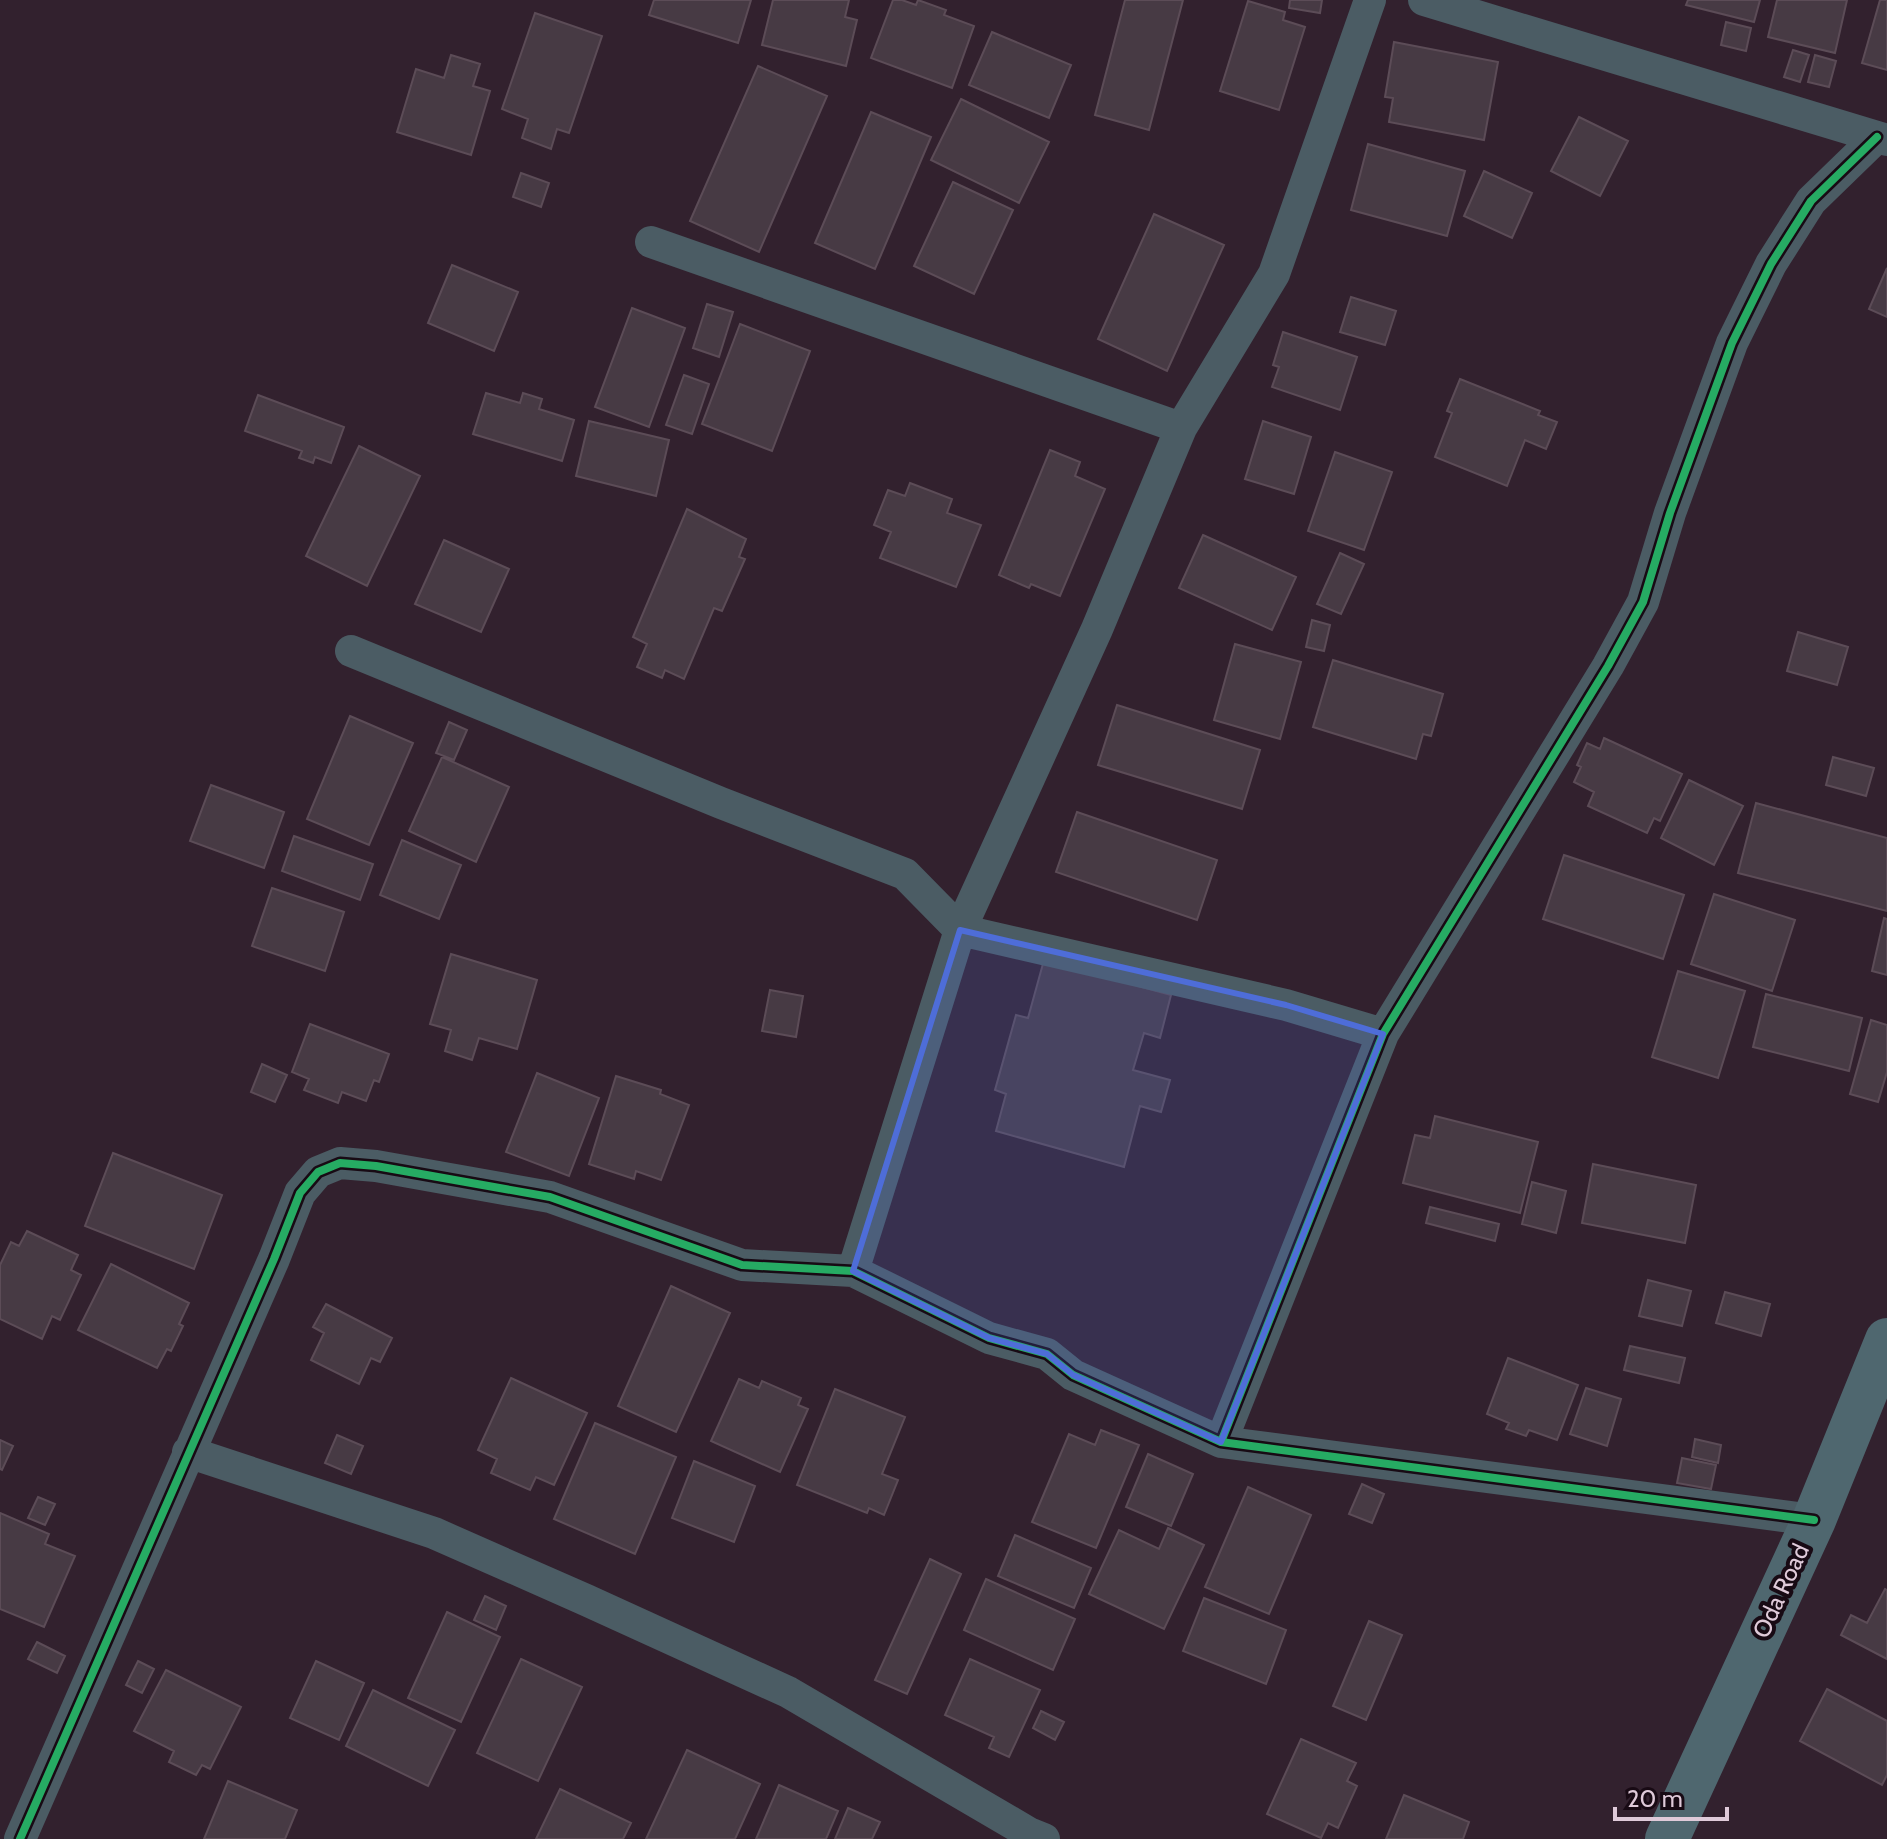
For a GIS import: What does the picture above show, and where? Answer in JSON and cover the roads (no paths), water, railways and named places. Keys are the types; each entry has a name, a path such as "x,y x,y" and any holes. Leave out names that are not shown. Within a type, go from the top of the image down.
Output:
{"street":[{"path":"853,1271 960,930 1097,629 1181,428 1274,274 1370,0"},
{"path":"1424,0 1882,138"},
{"path":"1221,1442 1383,1034 1608,666 1643,602 1670,513 1732,343 1771,264 1811,201 1882,138"},
{"path":"651,242 1181,428"},
{"path":"351,651 721,803 905,874 960,930 1286,1005 1383,1034"},
{"path":"20,1839 300,1193 318,1172 340,1163 376,1166 550,1197 742,1265 853,1271 989,1338 1047,1354 1073,1375 1221,1442 1814,1520"},
{"name":"Oda Road","path":"1667,1839 1814,1520 1887,1341"},
{"path":"188,1452 434,1533 586,1600 788,1692 1044,1839"}]}
